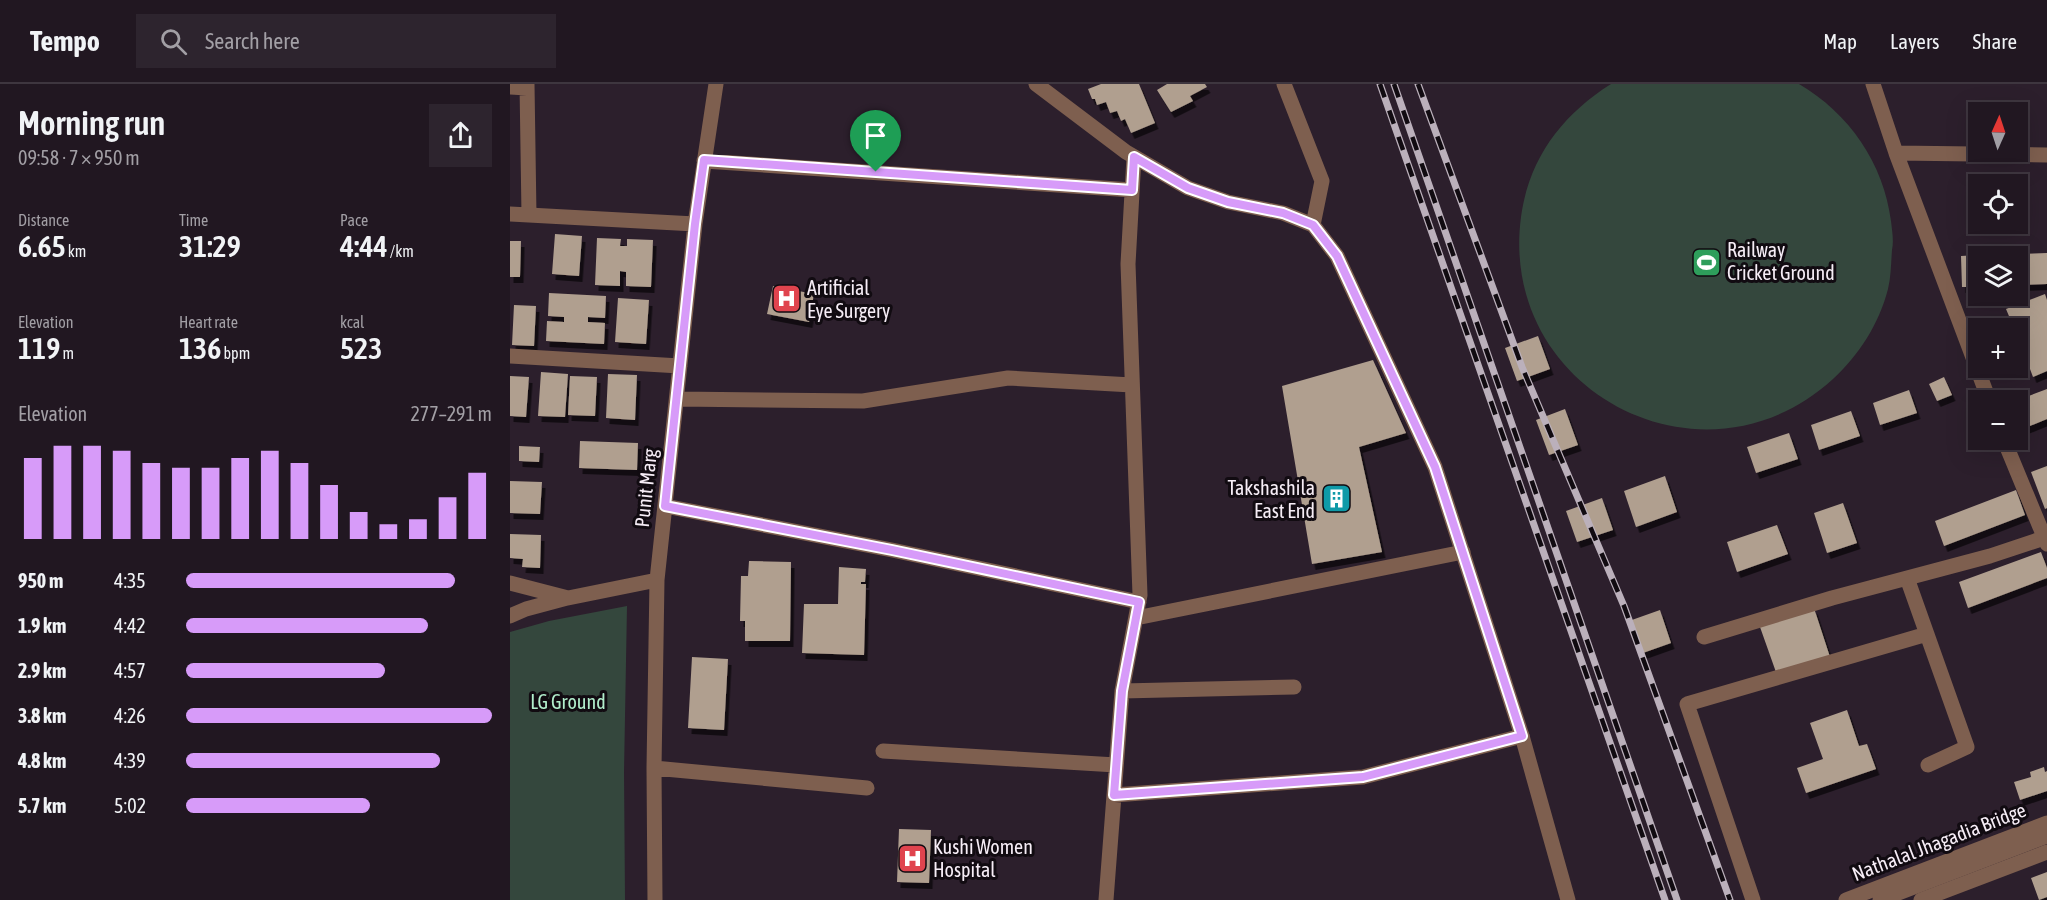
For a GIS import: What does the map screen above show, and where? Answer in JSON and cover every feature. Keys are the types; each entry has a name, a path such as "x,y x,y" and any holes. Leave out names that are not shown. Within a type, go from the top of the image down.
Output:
{"street":[{"name":"Punit Marg","path":"655,900 654,768 657,580 695,224 716,84"},
{"path":"1036,84 1134,157 1188,188 1228,202 1283,213 1313,225 1337,256 1435,467 1522,736 1568,900"},
{"path":"1284,84 1322,181 1313,225"},
{"path":"1873,84 1896,153 1985,390"},
{"path":"510,87 527,86 529,215"},
{"path":"1896,153 2047,155"},
{"path":"1106,900 1122,691 1140,595 1128,264 1134,157"},
{"path":"704,160 1132,190"},
{"path":"510,214 695,224"},
{"path":"510,356 680,366"},
{"path":"677,399 863,402 1008,378 1132,385"},
{"path":"1704,637 1832,598 2046,539 2008,450"},
{"path":"665,506 892,550 1139,602"},
{"path":"1136,618 1462,552"},
{"path":"1907,578 1967,747 1928,765"},
{"path":"510,616 526,609 568,598 657,580"},
{"path":"510,583 568,598"},
{"path":"1753,900 1688,704 1928,634"},
{"path":"1122,691 1294,687"},
{"path":"1114,795 1363,777 1522,736"},
{"path":"883,751 1116,765"},
{"path":"654,768 867,788"},
{"name":"Nathalal Jhagadia Bridge","path":"1846,900 2047,823"},
{"name":"Nathalal Jhagadia Bridge","path":"1880,900 2047,836"},
{"path":"1921,900 2047,852"}],"green space":[{"name":"Railway Cricket Ground","path":"1611,84 1799,84 1817,96 1848,125 1872,160 1887,200 1893,235 1890,280 1884,302 1867,338 1842,370 1833,379 1781,413 1726,428 1671,426 1620,408 1575,376 1542,332 1522,279 1521,217 1525,196 1540,157 1563,124 1593,96"},
{"name":"LG Ground","path":"627,606 624,772 625,900 510,900 510,632 549,621"}],"building":[{"path":"1101,84 1139,84 1155,123 1131,133 1125,119 1121,121 1117,111 1110,113 1106,102 1097,105 1095,99 1092,99 1088,89"},
{"path":"1167,84 1205,84 1207,87 1190,96 1193,101 1171,112 1157,90"},
{"path":"555,234 582,236 579,276 552,274"},
{"path":"597,238 621,239 620,246 627,246 627,239 653,240 651,287 626,286 626,272 620,271 620,286 595,285"},
{"path":"510,241 521,241 520,277 510,277"},
{"path":"2047,253 2047,284 2028,285 2028,254"},
{"path":"1961,256 1968,256 1968,287 1962,287"},
{"path":"773,286 814,294 809,322 767,314"},
{"path":"549,293 606,296 605,318 588,317 588,322 605,323 604,344 546,341 547,321 564,322 564,317 548,316"},
{"path":"2045,294 2047,300 2047,371 2033,377 2028,364 2028,318 2010,318 2006,309 2014,306 2028,306 2028,301"},
{"path":"618,298 649,300 646,344 615,342"},
{"path":"514,305 536,306 534,346 512,345"},
{"path":"1538,336 1550,369 1517,381 1505,348"},
{"name":"Takshashila East End","path":"1373,360 1406,433 1359,447 1382,552 1312,564 1282,386"},
{"path":"541,372 568,374 565,417 538,416"},
{"path":"608,374 637,375 635,420 606,418"},
{"path":"510,376 529,377 526,417 510,416"},
{"path":"570,376 597,377 595,416 568,415"},
{"path":"1944,377 1952,395 1937,401 1929,384"},
{"path":"2047,389 2047,419 2028,427 2028,396"},
{"path":"1909,390 1917,413 1880,425 1873,403"},
{"path":"1565,409 1578,445 1549,455 1536,420"},
{"path":"1851,411 1860,436 1819,450 1811,425"},
{"path":"1789,433 1798,459 1756,473 1747,447"},
{"path":"580,441 638,443 637,470 579,468"},
{"path":"519,446 540,447 539,462 519,461"},
{"path":"2047,466 2047,508 2045,509 2031,472"},
{"path":"1665,476 1677,512 1636,527 1624,491"},
{"path":"510,481 542,482 540,514 510,513"},
{"path":"2016,490 2025,515 1944,546 1935,521"},
{"path":"1602,498 1613,530 1577,542 1566,511"},
{"path":"1843,503 1857,543 1827,553 1814,513"},
{"path":"1777,525 1788,554 1737,572 1727,542"},
{"path":"510,534 541,535 540,568 522,567 523,559 510,558"},
{"path":"2041,552 2047,568 2047,578 1968,608 1959,582"},
{"path":"749,561 791,562 790,641 745,641 745,621 740,621 741,576 748,576"},
{"path":"839,567 866,569 865,582 861,582 861,584 866,584 864,655 802,653 804,604 838,604"},
{"path":"1814,608 1830,657 1777,675 1760,627"},
{"path":"1660,610 1671,643 1640,654 1629,621"},
{"path":"692,657 728,659 724,730 688,728"},
{"path":"1847,710 1859,746 1867,744 1876,769 1806,793 1797,768 1823,759 1810,723"},
{"path":"2044,767 2045,772 2047,771 2047,791 2020,800 2014,782 2031,777 2030,772"},
{"path":"899,829 931,830 929,883 897,882"},
{"path":"2047,872 2047,897 2039,900 2031,878"}],"railway":[{"path":"1380,84 1665,900"},
{"path":"1394,84 1677,900"},
{"path":"1418,84 1522,367 1624,606 1730,900"}],"place":[{"name":"Railway Cricket Ground","path":"1706,262"},
{"name":"Artificial Eye Surgery","path":"786,299"},
{"name":"Takshashila East End","path":"1336,499"},
{"name":"Kushi Women Hospital","path":"912,859"}],"route":[{"path":"1134,157 1188,188 1228,202 1283,213 1313,225 1337,256 1435,467 1522,736 1363,777 1114,795 1122,691 1139,602 892,550 665,506 704,160 876,172 1132,190 1134,157"}]}
